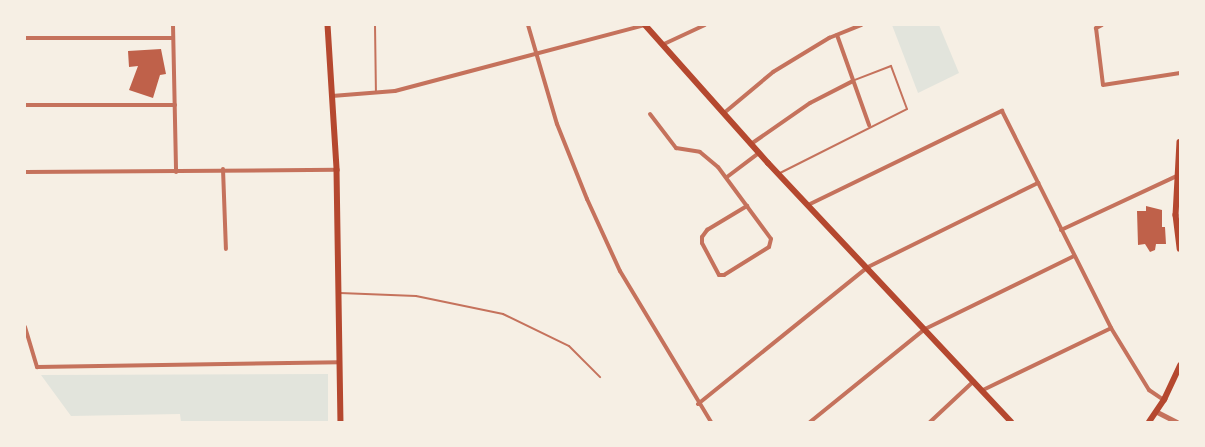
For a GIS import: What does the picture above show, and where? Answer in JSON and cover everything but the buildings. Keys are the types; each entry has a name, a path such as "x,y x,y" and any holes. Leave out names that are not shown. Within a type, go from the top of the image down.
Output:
{"main road":[{"path":"328,25 336,170 340,293 341,422"},
{"path":"645,25 664,44 778,174 868,267 1011,422"},
{"path":"1180,142 1178,228 1180,249"},
{"path":"1149,422 1164,400 1180,365"}],"street":[{"path":"173,25 176,172"},
{"path":"528,25 557,124 587,199 620,271 710,422"},
{"path":"332,96 376,94 645,25"},
{"path":"664,44 705,25"},
{"path":"724,114 773,72 837,35 861,25"},
{"path":"1102,25 1096,28 1104,85 1180,73"},
{"path":"837,35 869,126"},
{"path":"25,38 173,38"},
{"path":"751,144 810,103 853,81"},
{"path":"25,105 175,105"},
{"path":"808,205 1002,112 1112,328 1149,390 1164,400"},
{"path":"650,114 676,148 700,152 727,177 772,239 769,247 724,276 720,275 702,243 702,237 707,230 747,206"},
{"path":"727,177 759,153"},
{"path":"223,169 226,249"},
{"path":"25,172 176,172 223,169 336,170"},
{"path":"1061,230 1179,176"},
{"path":"698,404 868,267 1038,183"},
{"path":"810,422 925,329 1074,256"},
{"path":"25,327 37,367 341,362"},
{"path":"983,390 1112,328"},
{"path":"930,422 974,381"},
{"path":"1157,412 1177,422"}],"lane":[{"path":"375,25 376,94"},
{"path":"778,174 869,126 907,109 891,66 853,81"},
{"path":"340,293 416,296 503,314 569,346 600,377"}],"shaded area":[{"path":"892,25 939,25 959,73 918,93"},
{"path":"328,374 328,422 181,422 180,414 71,416 41,375"}]}
